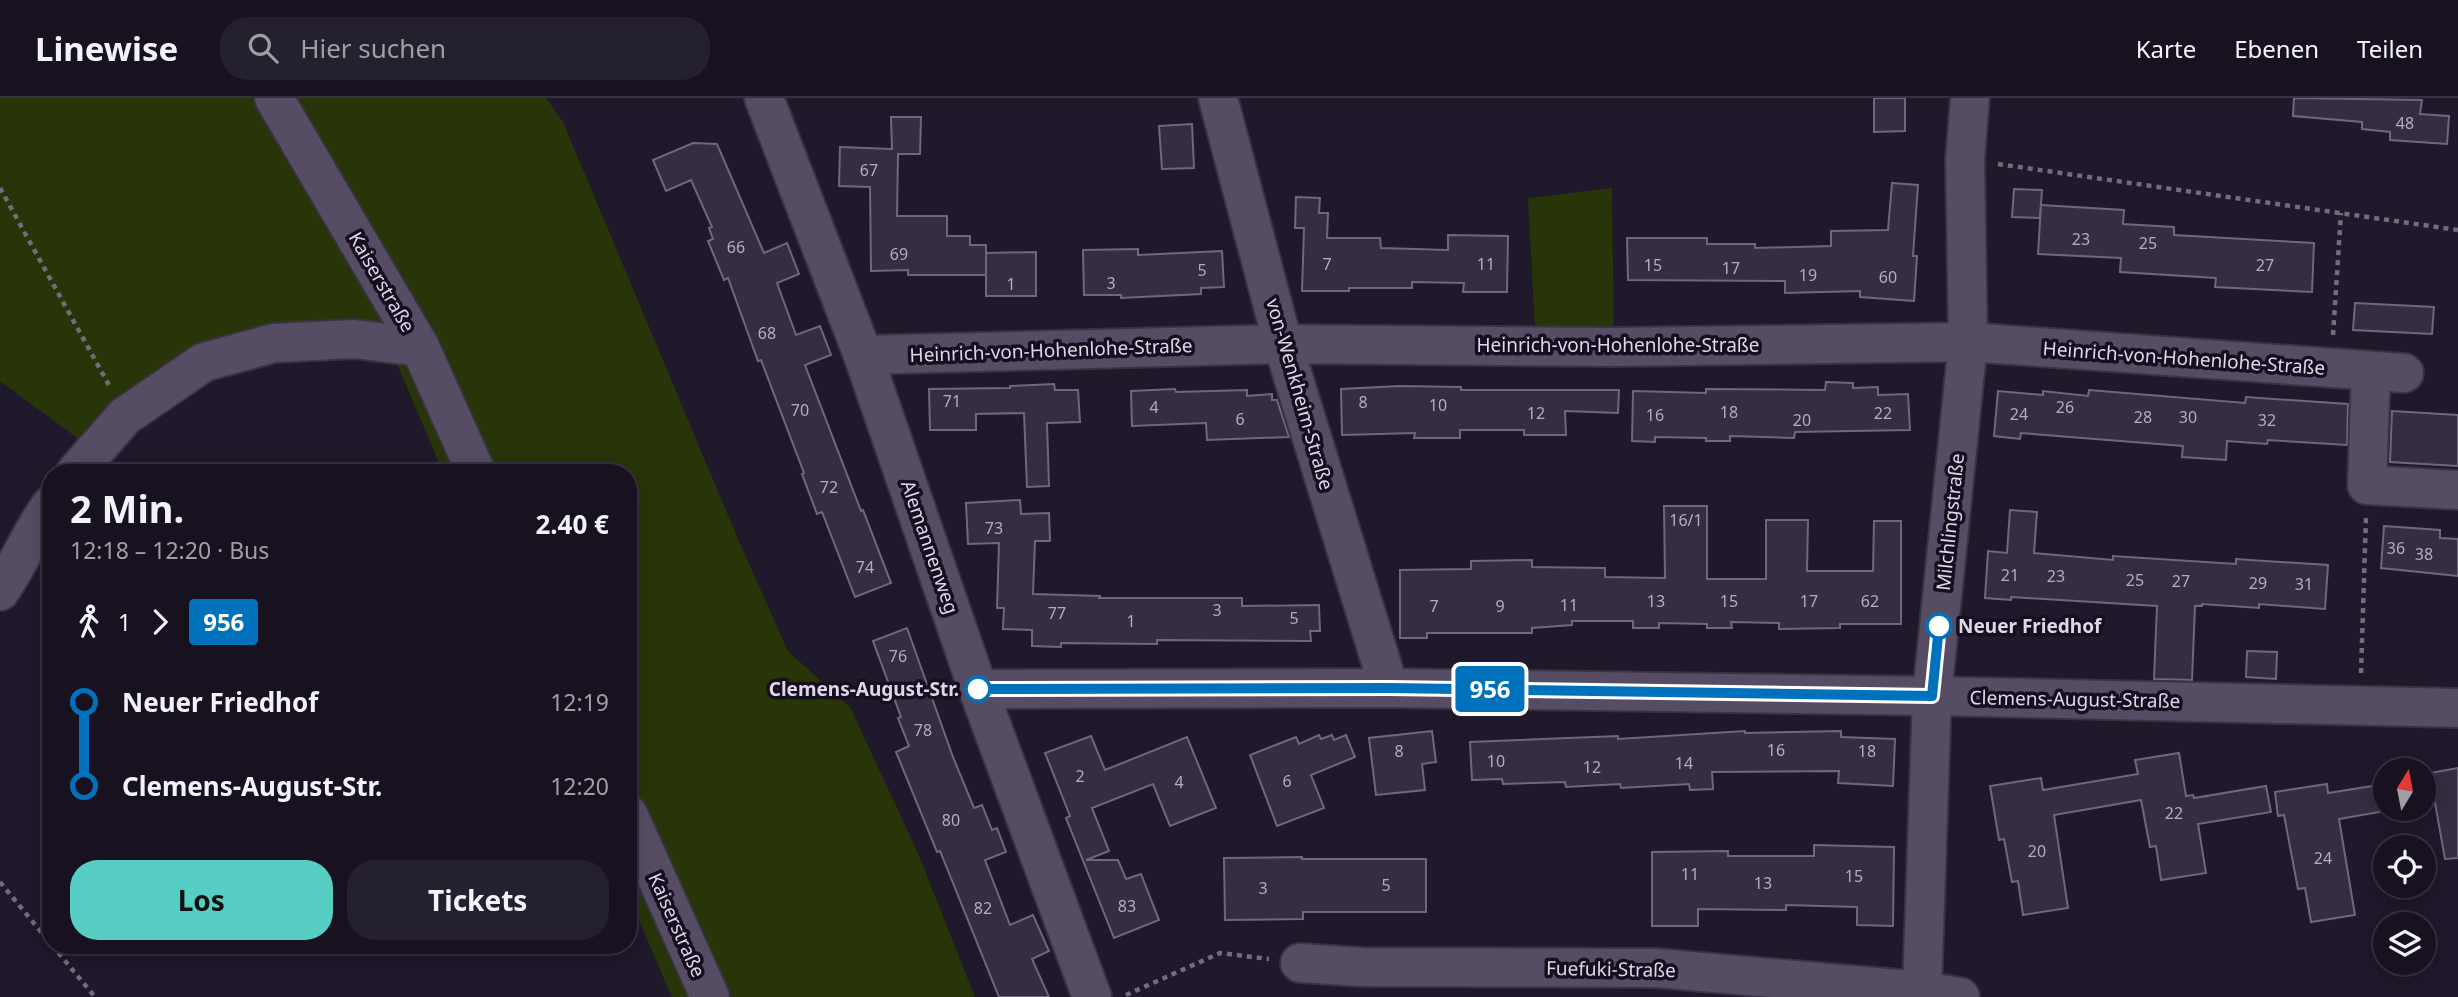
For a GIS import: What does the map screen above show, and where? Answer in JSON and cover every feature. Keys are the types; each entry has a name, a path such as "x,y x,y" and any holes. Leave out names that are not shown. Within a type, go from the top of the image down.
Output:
{"street":[{"name":"Kaiserstraße","path":"274,98 420,347 472,464"},
{"name":"Alemannenweg","path":"764,98 863,355 978,689 1092,997"},
{"name":"von-Wenkheim-Straße","path":"1218,98 1283,344 1389,688"},
{"name":"Milchlingstraße","path":"1922,994 1932,696 1968,342 1965,159 1970,98"},
{"path":"83,464 125,416 204,362 274,343 354,339 420,347"},
{"name":"Heinrich-von-Hohenlohe-Straße","path":"863,355 1283,344 1614,347 1968,342 2388,372 2367,485"},
{"path":"2367,485 2458,490"},
{"path":"0,591 15,571 42,517"},
{"name":"Clemens-August-Straße","path":"978,689 1389,688 1932,696 2458,708"},
{"name":"Kaiserstraße","path":"637,834 710,997"},
{"name":"Fuefuki-Straße","path":"1300,963 1369,982 1663,983 1922,994"},
{"path":"1922,994 1960,997"}],"path":[{"path":"1965,159 2458,230"},
{"path":"0,188 125,416"},
{"path":"2331,369 2341,213"},
{"path":"2360,706 2367,485"},
{"path":"0,882 42,933"},
{"path":"1122,997 1220,953 1300,963"},
{"path":"59,954 95,997"}],"green space":[{"path":"0,98 546,98 563,122 738,539 788,651 850,707 917,851 975,997 672,997 637,916 637,464 440,464 388,343 204,362 95,451 0,381"},
{"path":"1612,188 1614,347 1536,346 1528,198"}],"building":[{"path":"1874,98 1905,98 1905,131 1874,132"},
{"path":"2294,98 2422,100 2420,114 2449,116 2447,144 2390,140 2390,132 2362,129 2362,122 2293,116"},
{"path":"891,117 921,117 920,154 898,154 897,216 947,216 947,236 970,236 970,245 986,245 986,275 908,275 908,270 871,271 870,187 839,186 840,147 892,149"},
{"path":"1192,124 1194,168 1162,169 1159,126"},
{"path":"693,143 717,144 764,253 787,243 799,274 777,283 796,335 820,326 831,355 805,365 891,583 855,597 822,512 817,514 802,474 804,473 761,360 758,361 728,278 724,280 708,241 713,239 709,228 712,227 691,180 666,191 653,160"},
{"path":"1892,183 1918,185 1913,256 1917,256 1914,301 1860,297 1860,291 1785,293 1785,281 1628,280 1627,238 1707,238 1707,244 1755,244 1755,248 1831,246 1831,231 1888,230"},
{"path":"2014,189 2042,190 2040,218 2012,217"},
{"path":"1296,197 1320,198 1319,213 1328,213 1327,238 1380,238 1381,248 1448,250 1448,235 1508,236 1507,292 1463,292 1464,283 1412,282 1412,288 1302,291 1304,228 1295,228"},
{"path":"2041,205 2124,210 2123,224 2174,227 2174,235 2314,243 2312,292 2215,287 2216,278 2120,272 2121,258 2038,254"},
{"path":"1138,249 1138,255 1222,251 1224,287 1201,288 1201,294 1121,298 1121,295 1084,295 1083,250"},
{"path":"1036,252 1036,296 986,296 986,253"},
{"path":"2355,303 2434,307 2432,334 2353,330"},
{"path":"1826,382 1853,383 1853,388 1878,387 1878,395 1908,394 1910,430 1795,432 1794,438 1730,436 1730,441 1655,437 1655,442 1632,441 1633,391 1706,393 1706,389 1825,390"},
{"path":"1054,384 1055,390 1078,390 1080,422 1047,423 1049,486 1027,487 1024,413 976,414 976,430 930,430 929,389 1010,388"},
{"path":"1461,387 1461,390 1619,390 1618,413 1565,411 1566,435 1524,435 1524,430 1460,430 1460,438 1414,438 1415,433 1342,435 1341,389"},
{"path":"1175,389 1176,392 1247,390 1247,396 1272,394 1272,400 1277,400 1289,437 1207,440 1206,423 1132,426 1131,391"},
{"path":"2089,390 2245,403 2246,397 2348,404 2347,445 2268,440 2267,444 2227,441 2226,460 2182,457 2183,446 2021,433 2020,439 1994,436 1998,391 2043,395 2043,391 2088,396"},
{"path":"2392,411 2458,415 2458,466 2390,462"},
{"path":"1020,500 1021,514 1049,513 1050,541 1035,541 1033,594 1100,596 1099,598 1242,598 1242,606 1319,605 1320,631 1310,631 1311,641 1157,640 1157,644 1061,643 1061,647 1032,646 1032,630 1003,629 1004,608 997,608 999,543 968,544 966,503"},
{"path":"1664,506 1707,506 1707,579 1766,579 1766,520 1808,520 1807,571 1873,571 1874,521 1901,521 1901,624 1840,624 1840,628 1779,629 1779,623 1731,622 1732,628 1707,628 1707,624 1659,623 1659,628 1633,628 1633,621 1572,621 1572,625 1532,628 1532,633 1427,633 1427,638 1400,638 1400,570 1471,569 1471,561 1532,560 1532,567 1605,568 1605,577 1665,578"},
{"path":"2010,510 2037,512 2034,553 2113,560 2113,556 2236,564 2236,559 2328,565 2325,609 2259,604 2259,608 2202,604 2195,606 2192,680 2154,679 2157,606 2011,597 2011,600 1985,598 1988,551 2007,553"},
{"path":"2384,526 2440,530 2440,538 2458,539 2458,576 2381,568"},
{"path":"907,628 974,808 982,805 992,830 997,828 1006,852 985,860 1010,925 1033,915 1049,951 1032,959 1049,997 999,997 940,851 937,852 896,752 909,746 873,641"},
{"path":"2247,651 2277,652 2276,679 2246,677"},
{"path":"1432,731 1436,762 1422,764 1425,790 1376,795 1369,738"},
{"path":"1745,731 1841,731 1841,737 1895,739 1893,786 1838,783 1839,771 1712,772 1713,789 1690,790 1689,784 1621,788 1620,784 1566,787 1565,782 1503,784 1502,779 1472,780 1470,742 1618,736 1618,739"},
{"path":"1319,735 1321,739 1332,735 1334,740 1346,735 1355,757 1311,775 1324,808 1277,826 1250,755 1296,737 1299,744"},
{"path":"1091,736 1105,770 1187,737 1216,808 1170,826 1153,784 1092,808 1109,851 1086,860 1118,860 1126,879 1141,874 1159,920 1114,938 1066,818 1070,816 1045,753"},
{"path":"2179,753 2186,796 2193,795 2194,798 2266,786 2271,812 2198,824 2206,873 2161,880 2156,846 2150,847 2141,800 2054,815 2068,908 2023,915 2018,881 2012,882 2004,839 1999,840 1990,786 2041,778 2043,790 2138,774 2135,760"},
{"path":"2458,768 2458,858 2445,859 2436,809 2436,772"},
{"path":"2327,784 2328,793 2373,786 2373,813 2339,819 2355,915 2311,922 2305,888 2298,889 2284,815 2278,816 2275,792"},
{"path":"1814,845 1894,847 1893,926 1857,925 1857,907 1786,905 1786,910 1698,909 1698,926 1652,926 1652,852 1728,851 1728,856 1814,856"},
{"path":"1224,858 1426,859 1426,912 1303,912 1303,919 1225,920"}],"bus line":[{"name":"956","path":"978,689 1389,688 1932,696 1939,626"}],"place":[{"name":"Neuer Friedhof","path":"1939,626"},
{"name":"Clemens-August-Str.","path":"978,689"}]}
